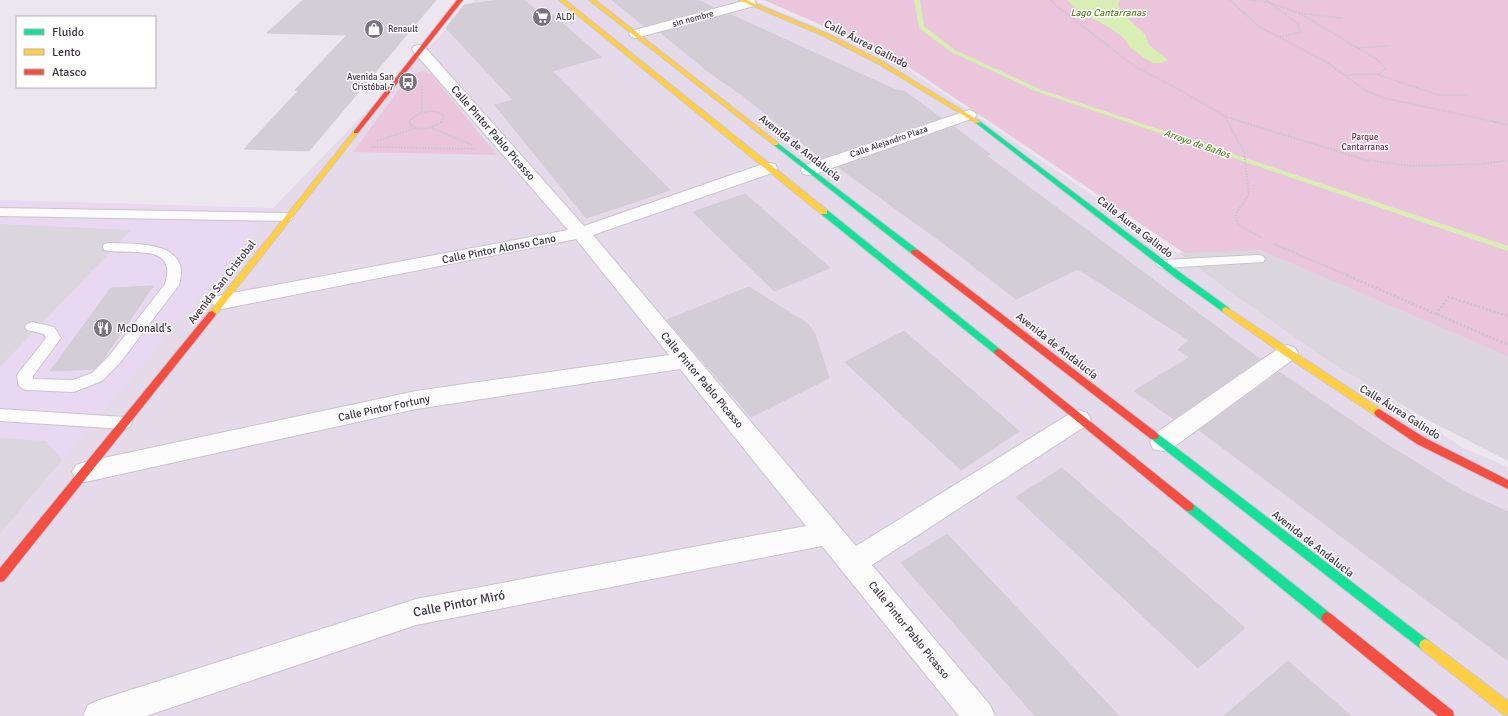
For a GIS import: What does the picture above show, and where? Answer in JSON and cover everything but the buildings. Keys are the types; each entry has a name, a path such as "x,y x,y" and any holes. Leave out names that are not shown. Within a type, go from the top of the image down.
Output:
{"main road":[{"name":"Avenida San Cristobal","path":"0,577 222,302 419,49 460,0"},
{"path":"562,0 1448,716"},
{"name":"Avenida de Andalucía","path":"592,0 809,170 1508,709"},
{"name":"Calle Áurea Galindo","path":"746,2 826,35 881,63 969,115 1163,264 1287,353 1421,441 1508,485"}],"street":[{"name":"sin nombre","path":"636,34 746,2"},
{"name":"Calle Pintor Pablo Picasso","path":"419,49 581,233 979,716"},
{"name":"Calle Alejandro Plaza","path":"809,170 969,115"},
{"name":"Calle Pintor Alonso Cano","path":"222,302 581,233 769,168"},
{"path":"1162,442 1287,353"},
{"name":"Calle Pintor Fortuny","path":"85,472 416,400 686,360"},
{"path":"853,562 1079,419"},
{"name":"Calle Pintor Miró","path":"99,716 416,612 829,533"}],"lane":[{"path":"0,212 288,217"},
{"path":"32,327 49,330 54,338 25,375 26,384 74,386 97,378 114,360 172,285 176,270 171,260 163,252 147,248 109,247"},
{"path":"1163,264 1258,259"},
{"path":"0,415 124,423"}],"path":[{"path":"1051,0 1055,5 1137,68 1182,91 1225,116 1254,127 1366,160 1412,166 1483,164 1508,160"},
{"path":"1230,0 1258,26 1328,63 1366,91 1384,98 1508,125"},
{"path":"1249,0 1266,1 1300,13 1378,60 1385,70 1379,74"},
{"path":"1266,1 1298,24 1301,32 1279,37"},
{"path":"1300,13 1342,18"},
{"path":"1359,48 1389,46"},
{"path":"1344,75 1379,74 1406,85 1438,95 1469,95"},
{"path":"360,147 416,128 432,127 443,121 444,116 441,113 431,112 416,115 412,117 409,123 412,127 416,128"},
{"path":"1225,116 1244,152 1246,164 1249,194 1236,214 1237,224 1266,241"},
{"path":"344,147 482,149 432,127"},
{"path":"1273,244 1508,346"},
{"path":"1436,314 1449,297 1508,316"}],"shaded area":[{"path":"475,0 753,0 894,60 1463,448 1508,467 1508,716 0,716 0,534 273,208"},
{"path":"0,200 273,208 0,534"},
{"path":"0,224 131,230 0,367"},
{"path":"1261,250 1508,356 1508,461 1426,419 1332,363 1229,291 1179,253"},
{"path":"0,438 46,441 62,460 0,534"}],"green space":[{"name":"Parque Cantarranas","path":"764,0 1508,0 1508,359 1187,255 894,57"},
{"path":"423,71 431,74 497,155 353,152 410,75"}],"water":[{"name":"Lago Cantarranas","path":"1067,0 1120,0 1118,4 1121,12 1146,35 1148,44 1168,60 1161,63 1153,63 1144,58 1130,47 1123,37 1107,26 1081,13"}],"waterway":[{"name":"Arroyo de Baños","path":"917,0 921,27 953,51 1040,91 1508,249"}],"traffic: fast":[{"path":"978,122 1179,276 1226,310"},
{"path":"776,144 915,252"},
{"path":"824,212 998,352"},
{"path":"1154,436 1425,645"},
{"path":"1189,507 1327,618"}],"traffic: slow":[{"path":"562,0 824,212"},
{"path":"592,0 776,144"},
{"path":"742,0 826,35 881,63 978,122"},
{"path":"212,314 356,132"},
{"path":"1226,310 1287,353 1379,413"},
{"path":"1425,645 1508,709"}],"traffic: jam":[{"path":"356,132 460,0"},
{"path":"915,252 1154,436"},
{"path":"0,577 212,314"},
{"path":"998,352 1189,507"},
{"path":"1379,413 1421,441 1508,485"},
{"path":"1327,618 1448,716"}],"place":[{"name":"ALDI","path":"542,17"},
{"name":"Renault","path":"374,29"},
{"name":"Avenida San Cristóbal 7","path":"408,82"},
{"name":"McDonald's","path":"103,328"}]}
